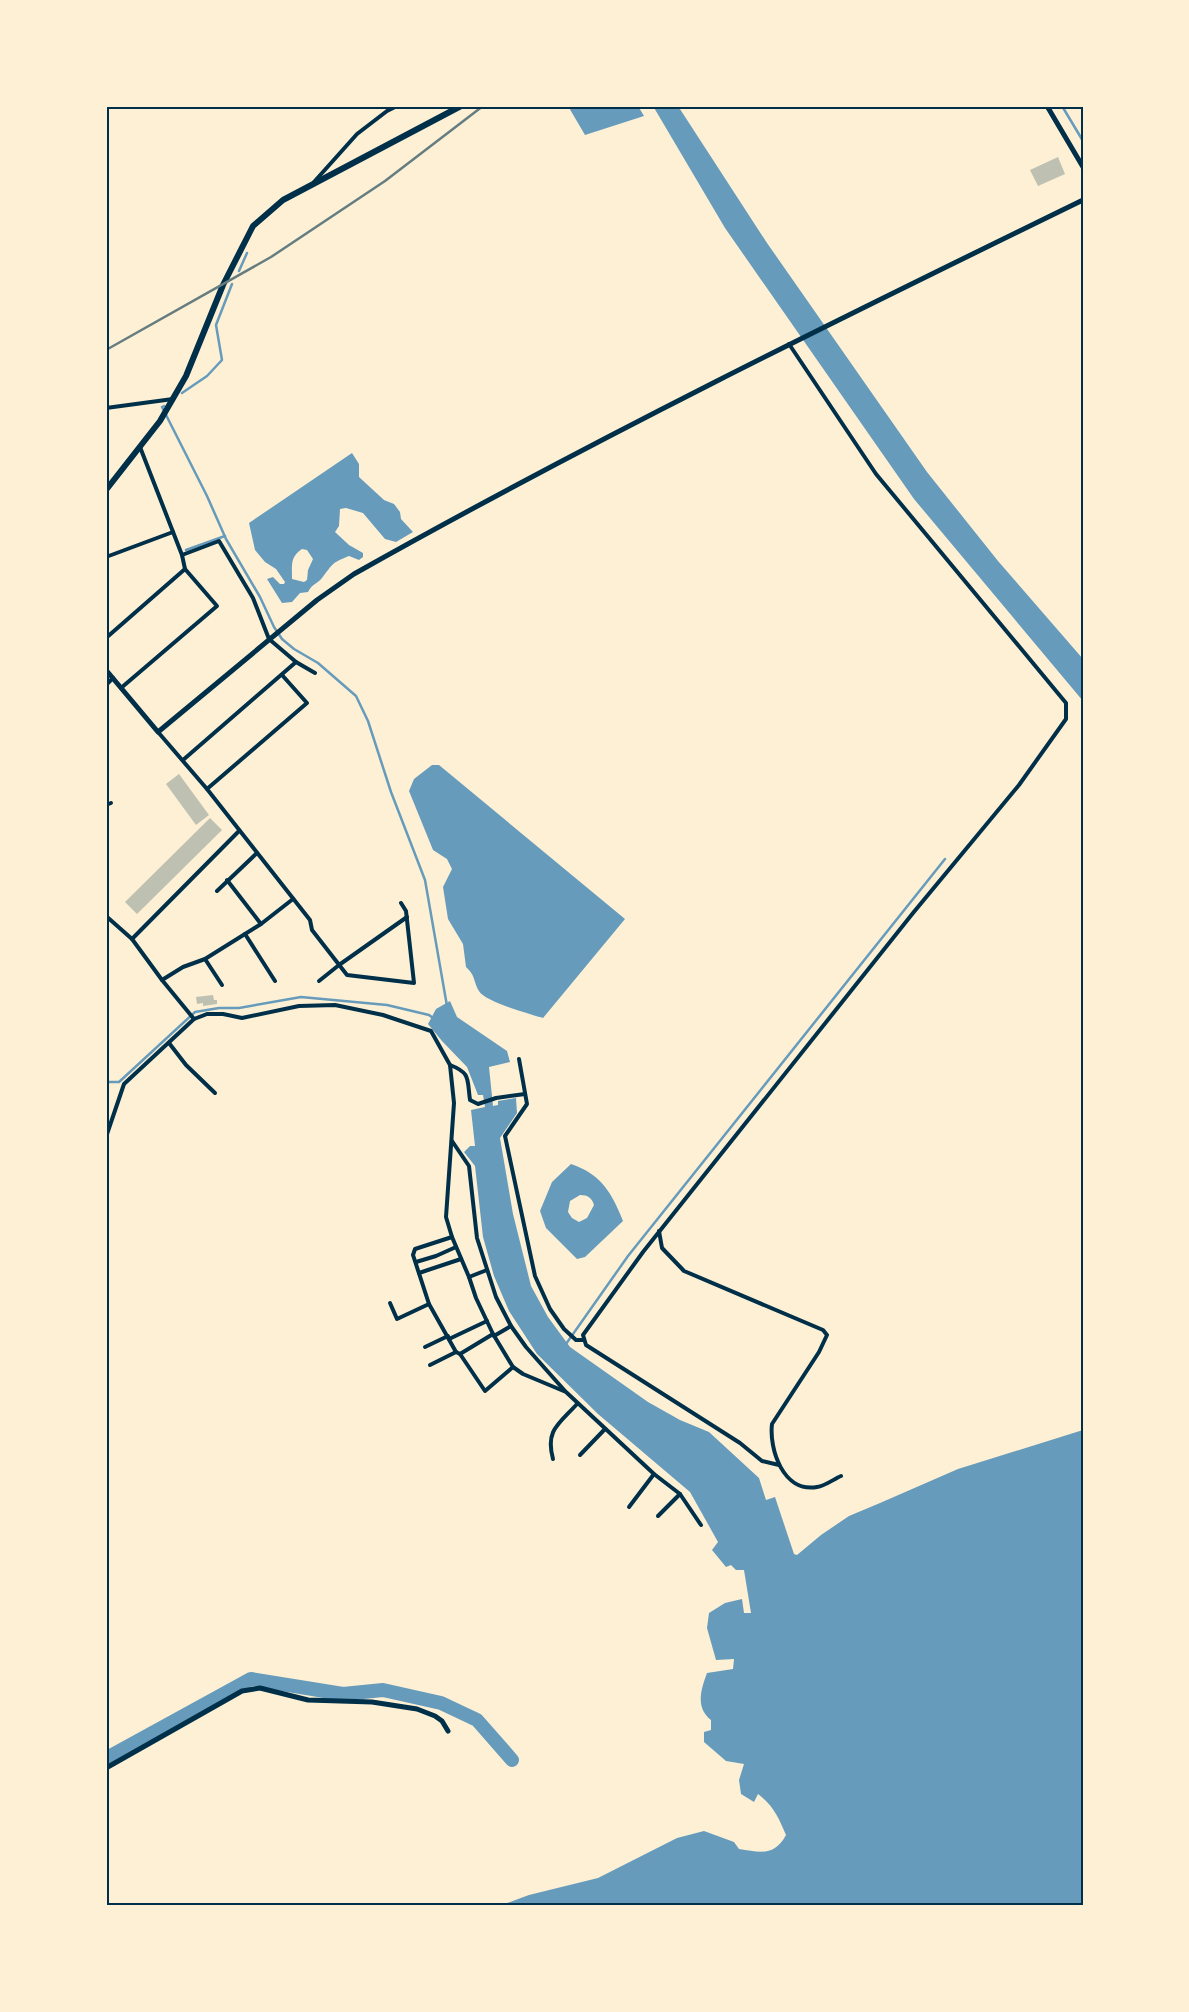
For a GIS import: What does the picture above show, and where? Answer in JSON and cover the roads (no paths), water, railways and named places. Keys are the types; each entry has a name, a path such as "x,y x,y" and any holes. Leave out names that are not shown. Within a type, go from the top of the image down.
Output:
{"highway":[{"path":"106,490 169,407 186,376 222,285 253,226 283,200 461,106"}],"street":[{"path":"313,184 357,134 397,106"},
{"path":"1047,106 1083,167"},
{"path":"158,732 317,600 362,570 651,413 832,322 1083,200"},
{"path":"779,1465 762,1461 740,1443 586,1345 583,1335 614,1290 660,1231 1019,785 1066,719 1066,703 876,474 789,344"},
{"path":"106,408 173,399"},
{"path":"122,688 217,606 185,570 182,555 140,447"},
{"path":"106,557 172,532"},
{"path":"182,555 219,541 253,598 272,637 296,662 315,673"},
{"path":"106,638 185,570"},
{"path":"182,760 296,662"},
{"path":"106,670 182,760 310,920 312,930 347,975 414,983 407,917 401,903"},
{"path":"206,790 307,703 282,675"},
{"path":"106,685 113,678"},
{"path":"106,805 111,804"},
{"path":"132,939 239,831"},
{"path":"216,891 256,853"},
{"path":"227,880 261,924"},
{"path":"162,980 183,967 205,959 261,924 293,899"},
{"path":"106,916 132,939 194,1019"},
{"path":"319,981 407,917"},
{"path":"244,934 275,981"},
{"path":"205,959 222,985"},
{"path":"106,1137 124,1084 194,1019 207,1014 223,1014 242,1018 299,1006 335,1005 383,1015 431,1031 450,1065 454,1102 446,1217 452,1238 476,1298 494,1335 513,1367 523,1374 566,1392"},
{"path":"169,1043 186,1065 215,1093"},
{"path":"518,1059 527,1104 505,1136 535,1276 550,1310 564,1330 576,1340 583,1340"},
{"path":"450,1065 463,1070 468,1076 470,1100 478,1104 496,1098 525,1094"},
{"path":"452,1141 469,1166 477,1238 496,1297 511,1326 526,1347 577,1404 654,1474 680,1494 701,1525"},
{"path":"660,1231 662,1248 684,1271 768,1307 816,1325 827,1335 819,1352 772,1424 771,1435 773,1449 779,1465 791,1480 800,1486 817,1488 841,1476"},
{"path":"452,1238 416,1249 413,1255 429,1304 448,1338 485,1391 513,1367"},
{"path":"416,1262 456,1247"},
{"path":"419,1273 461,1259"},
{"path":"469,1277 487,1270"},
{"path":"390,1303 397,1319 429,1304"},
{"path":"425,1347 487,1321"},
{"path":"430,1365 511,1326"},
{"path":"553,1459 550,1437 577,1404"},
{"path":"580,1456 605,1429"},
{"path":"629,1507 654,1474"},
{"path":"658,1516 680,1494"},
{"path":"106,1768 242,1691 260,1688 308,1700 372,1702 417,1709 435,1716 442,1721 448,1731"}],"water":[{"path":"568,106 638,106 644,116 585,135"},
{"path":"653,106 678,106 767,243 927,472 998,561 1083,659 1083,701 914,499 725,228"},
{"path":"352,453 359,464 359,477 384,500 394,504 400,512 401,519 413,532 396,542 385,539 363,513 346,508 340,509 339,526 335,532 349,545 363,553 363,557 359,560 349,556 339,560 333,564 308,592 300,593 292,602 282,603 267,579 273,577 280,584 285,582 276,569 265,562 255,550 249,523","holes":["302,549 307,550 313,559 308,570 307,580 304,582 292,579 292,565 295,555"]},
{"path":"432,765 439,765 625,919 543,1018 508,1007 483,995 466,967 463,944 448,919 443,887 452,869 447,859 433,850 409,791 414,779"},
{"path":"450,1001 457,1017 507,1051 510,1062 489,1067 493,1106 498,1105 498,1101 516,1098 517,1113 500,1138 513,1214 531,1286 548,1317 570,1347 648,1402 680,1420 709,1432 759,1478 766,1500 775,1497 794,1554 797,1555 821,1535 849,1516 958,1469 1083,1430 1083,1906 499,1906 529,1895 598,1878 677,1838 704,1831 734,1842 739,1849 760,1852 777,1847 786,1835 775,1812 763,1798 758,1794 754,1802 741,1794 739,1780 744,1764 726,1761 704,1742 704,1732 711,1730 711,1720 706,1715 701,1704 701,1692 707,1673 733,1669 734,1659 716,1660 707,1628 709,1613 725,1603 742,1599 744,1613 751,1613 744,1570 736,1570 731,1565 726,1567 712,1550 718,1542 690,1492 598,1414 537,1354 509,1311 494,1276 483,1237 475,1166 464,1152 470,1146 475,1146 471,1110 485,1107 483,1095 478,1095 467,1067 428,1024 436,1009"},
{"path":"571,1164 581,1168 598,1179 610,1193 619,1211 623,1221 585,1257 577,1259 546,1228 540,1211 552,1182","holes":["580,1195 589,1197 594,1205 587,1218 579,1222 572,1218 568,1212 570,1201"]}],"waterway":[{"path":"1062,106 1083,141"},
{"path":"239,271 247,253"},
{"path":"182,393 207,376 222,360 216,325 232,284"},
{"path":"164,406 162,407 207,496 226,539 260,597 274,627 282,639 294,649 318,663 356,696 368,721 391,792 425,880 447,1006"},
{"path":"186,550 225,536"},
{"path":"566,1344 628,1256 945,859"},
{"path":"106,1082 119,1082 195,1012 219,1008 239,1008 301,997 387,1005 429,1015 433,1018"},
{"path":"107,1758 251,1679 343,1694 383,1690 441,1703 477,1720 512,1760"}],"railway":[{"path":"106,350 271,257 385,181 483,106"}]}
